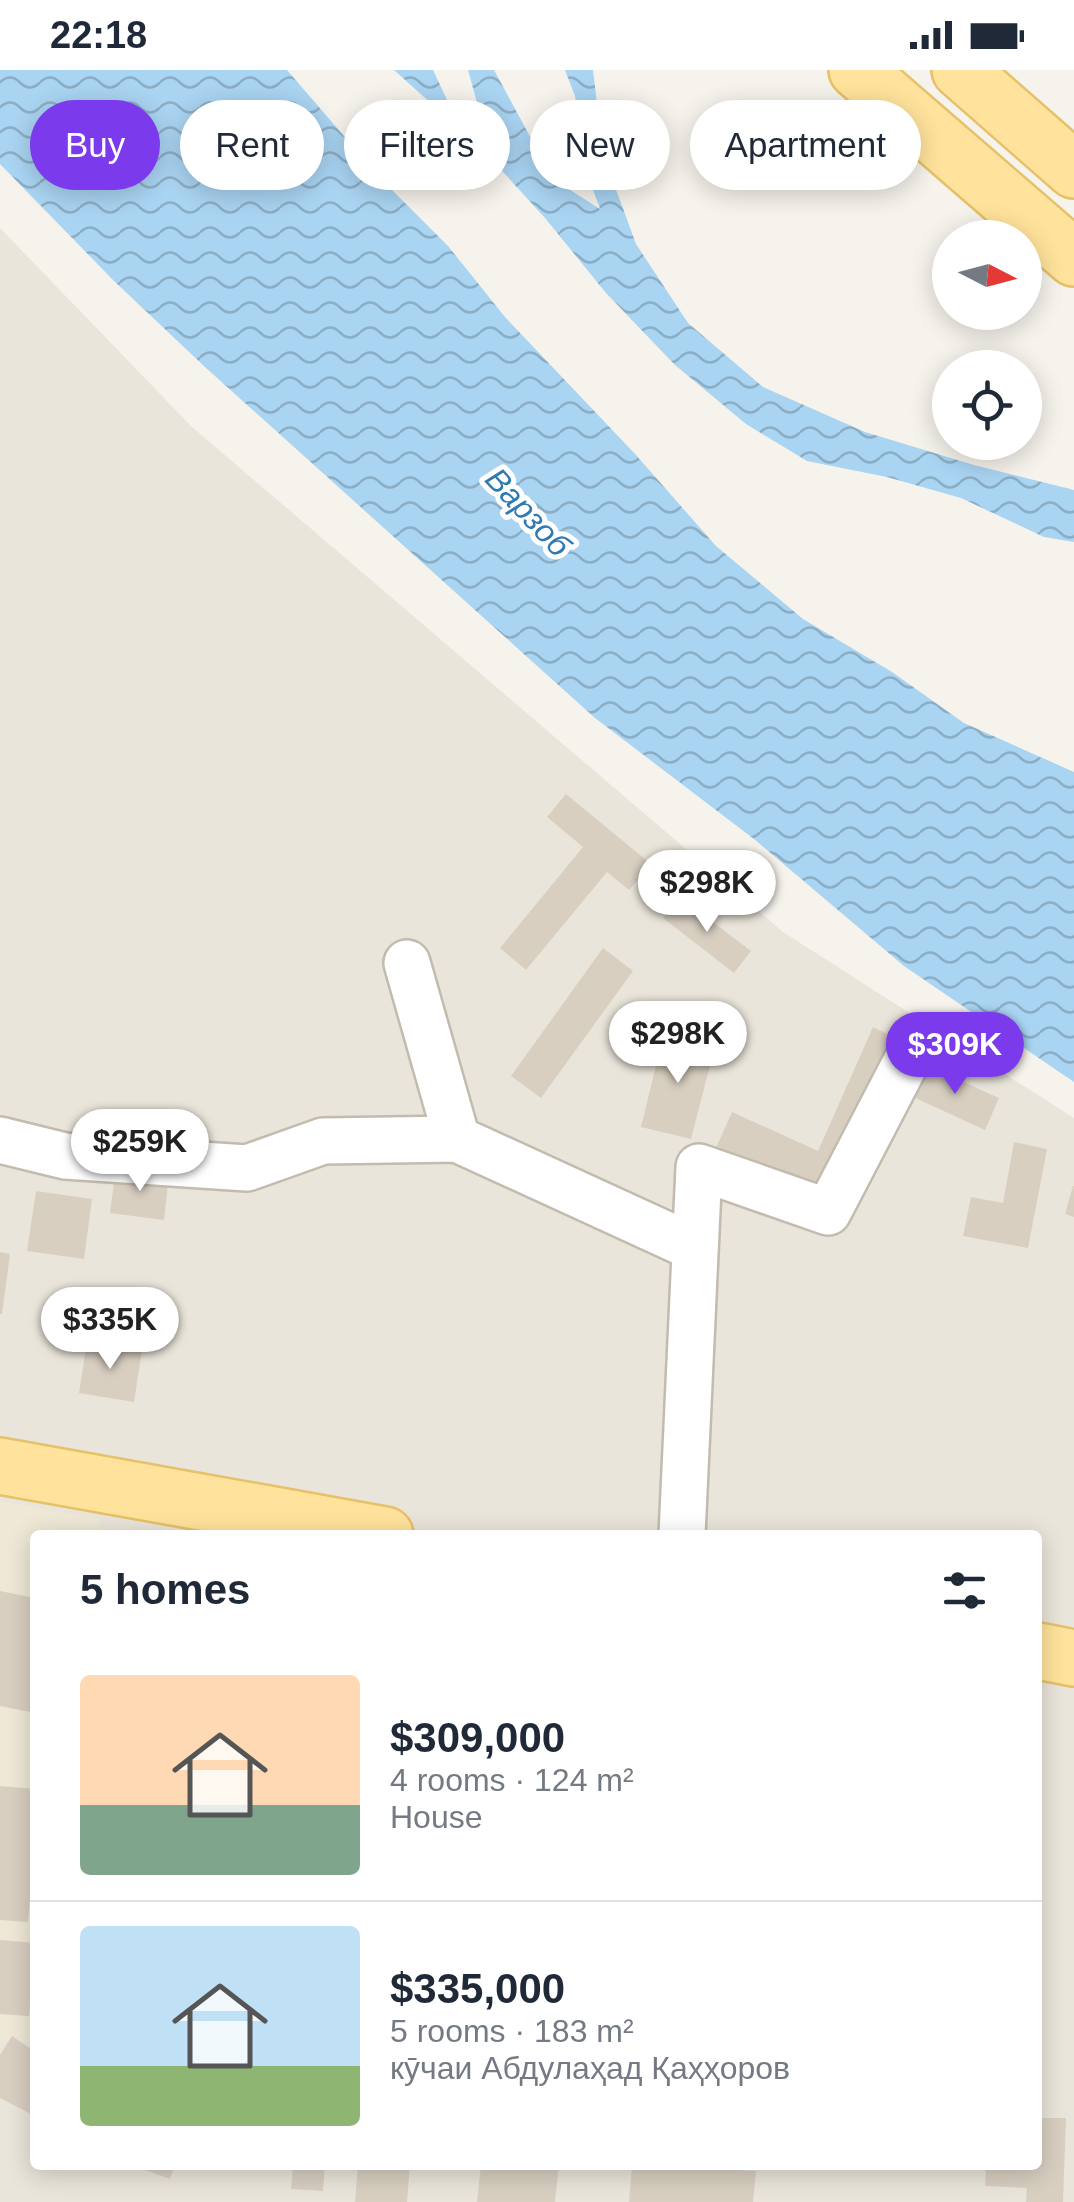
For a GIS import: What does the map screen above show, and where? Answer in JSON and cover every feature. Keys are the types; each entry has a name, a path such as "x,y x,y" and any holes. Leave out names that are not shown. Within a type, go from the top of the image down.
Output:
{"main road":[{"path":"857,70 1074,258"},
{"path":"960,70 1074,170"},
{"path":"0,1466 357,1530"},
{"path":"1042,1653 1074,1658"}],"street":[{"path":"408,963 457,1140"},
{"path":"682,1530 699,1167 828,1212 916,1042"},
{"path":"0,1140 65,1156 247,1168 324,1142 457,1140 695,1248"}],"shaded area":[{"path":"0,228 192,427 783,932 1074,1118 1074,2202 0,2202"},
{"path":"0,1501 100,1519 99,1530 30,1530 30,2043 0,2040"}],"water":[{"name":"Варзоб","path":"0,70 287,70 313,100 180,100 180,190 324,190 324,113 344,136 344,190 392,190 448,246 505,317 716,546 803,619 892,672 964,723 1074,772 1074,1082 904,966 754,839 595,718 205,367 0,164"},
{"path":"394,70 433,70 447,100 427,100"},
{"path":"468,70 494,70 530,137 530,190 570,190 600,209 593,190 616,190 636,244 688,323 763,387 865,432 932,452 932,460 957,460 1074,490 1074,542 1044,537 961,498 887,477 807,461 746,424 675,365 606,293 510,180 510,100 476,100"},
{"path":"565,70 593,70 597,100 575,100"}],"building":[{"path":"566,794 651,864 629,890 607,872 526,970 500,948 583,847 547,817"},
{"path":"680,897 751,951 734,973 663,918"},
{"path":"603,948 633,971 541,1098 511,1076"},
{"path":"873,1027 898,1039 824,1207 712,1157 732,1112 818,1151"},
{"path":"664,1033 715,1046 691,1139 641,1127"},
{"path":"926,1065 999,1098 985,1130 911,1096"},
{"path":"1014,1142 1047,1149 1028,1248 963,1236 971,1197 1003,1203"},
{"path":"116,1167 169,1174 164,1220 110,1213"},
{"path":"1074,1186 1074,1217 1065,1214"},
{"path":"36,1191 92,1199 84,1259 27,1251"},
{"path":"0,1252 10,1254 2,1314 0,1314"},
{"path":"87,1341 142,1350 134,1402 79,1393"},
{"path":"0,1591 30,1597 30,1712 0,1706"},
{"path":"0,1786 30,1789 28,1922 0,1920"},
{"path":"0,1940 30,1943 29,2016 0,2014"},
{"path":"12,2036 30,2049 30,2113 0,2098 0,2055"},
{"path":"1042,2118 1066,2118 1063,2202 1026,2202 1027,2188 985,2186 986,2170 1042,2170"},
{"path":"146,2170 173,2170 170,2179"},
{"path":"293,2170 325,2170 323,2191 291,2189"},
{"path":"358,2170 410,2170 407,2202 355,2202"},
{"path":"480,2170 558,2170 555,2202 477,2202"},
{"path":"632,2170 756,2171 753,2202 629,2202"}]}
